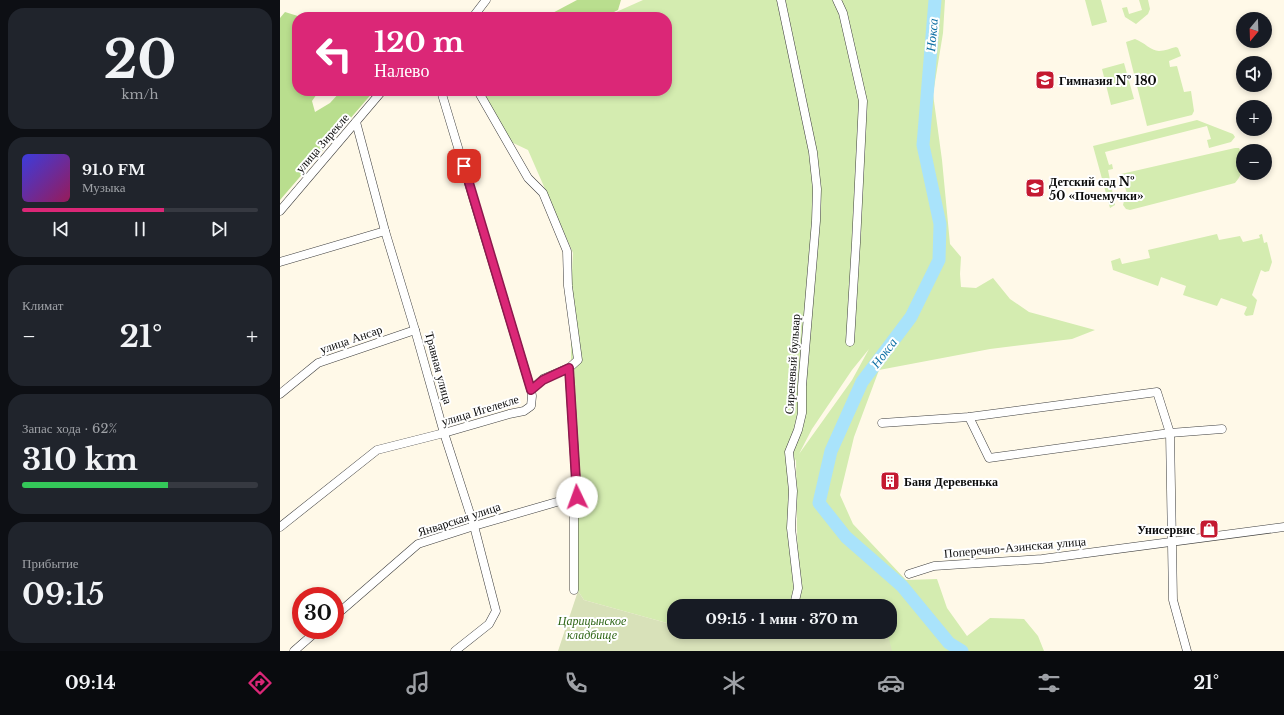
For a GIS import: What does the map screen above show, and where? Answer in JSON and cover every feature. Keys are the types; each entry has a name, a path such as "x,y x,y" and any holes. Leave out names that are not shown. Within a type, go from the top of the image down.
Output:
{"street":[{"path":"476,12 486,0"},
{"name":"Сиреневый бульвар","path":"781,0 813,152 817,189 816,221 802,386 802,413 798,430 789,452 793,491 791,528 798,588 795,599"},
{"path":"837,0 843,12 863,101 850,342"},
{"name":"улица Зирекле","path":"280,211 378,96"},
{"name":"улица Игелекле","path":"280,527 377,450 524,411 531,406 531,390 443,96"},
{"path":"481,96 528,178 543,193 567,251 568,286 578,360 569,368 543,380 531,390"},
{"name":"Травная улица","path":"356,122 384,231 416,330 444,433 474,526 496,611 489,624 456,651"},
{"path":"280,262 384,231"},
{"name":"улица Ансар","path":"280,394 318,363 416,330"},
{"name":"Январская улица","path":"344,608 418,544 474,526 577,497 569,368"},
{"path":"882,423 970,417 1157,392 1170,433 1173,600 1187,651"},
{"path":"970,417 989,458 1170,433 1222,429"},
{"path":"567,499 574,509 574,590"},
{"name":"Поперечно-Азинская улица","path":"909,574 934,566 1042,559 1284,527"},
{"path":"294,651 308,639"}],"green space":[{"path":"577,0 621,0 618,10 614,12 554,12"},
{"path":"643,0 945,0 943,33 933,94 942,160 950,244 961,257 961,287 976,288 993,278 1010,299 1029,312 1095,330 1072,339 990,349 879,370 854,437 840,495 853,524 906,580 937,579 947,608 967,636 990,618 1024,619 1038,636 1044,651 888,651 881,639 897,639 897,599 667,599 667,623 584,600 578,591 571,362 571,288 573,253 528,150 509,141 484,96 672,96 672,12 616,12","holes":["869,349 852,380 799,454 812,429 852,370","796,459 798,590 792,465"]},
{"path":"1085,0 1101,0 1107,22 1092,26"},
{"path":"1139,0 1148,0 1150,9 1148,14 1136,24 1125,17 1122,8 1127,7 1129,14 1142,10"},
{"path":"285,12 292,14 292,96 316,96 312,101 315,112 330,103 336,96 370,96 280,200 280,18"},
{"path":"1135,39 1156,51 1163,51 1176,47 1178,48 1181,56 1169,61 1170,67 1177,66 1184,92 1191,91 1194,111 1192,115 1147,126 1126,42"},
{"path":"1124,63 1134,99 1111,105 1102,69"},
{"path":"1197,120 1233,134 1235,137 1231,142 1209,148 1207,140 1211,139 1207,126 1105,152 1109,165 1112,164 1113,169 1108,170 1115,205 1110,208 1093,146"},
{"path":"1236,148 1236,180 1237,180 1235,183 1130,210 1126,209 1123,205 1124,201 1129,200 1121,174"},
{"path":"1217,234 1219,240 1240,236 1243,242 1260,238 1259,235 1262,234 1264,243 1267,242 1272,262 1269,271 1265,272 1261,270 1252,295 1257,300 1253,315 1246,316 1244,314 1247,307 1221,298 1217,306 1183,295 1186,286 1161,277 1158,286 1113,270 1111,261 1120,258 1122,264 1150,258 1148,250"},
{"name":"Царицынское кладбище","path":"578,591 584,600 667,623 667,639 889,639 892,651 558,651"}],"waterway":[{"name":"Нокса","path":"935,0 923,145 940,224 939,260 911,317 862,382 831,451 819,503 846,537 902,586 949,643 962,651"}],"place":[{"name":"Гимназия № 180","path":"1045,80"},
{"name":"Детский сад № 50 «Почемучки»","path":"1035,188"},
{"name":"Баня Деревенька","path":"890,481"},
{"name":"Унисервис","path":"1209,529"}],"route":[{"path":"464,166 531,390 543,380 569,368 577,497"}]}
